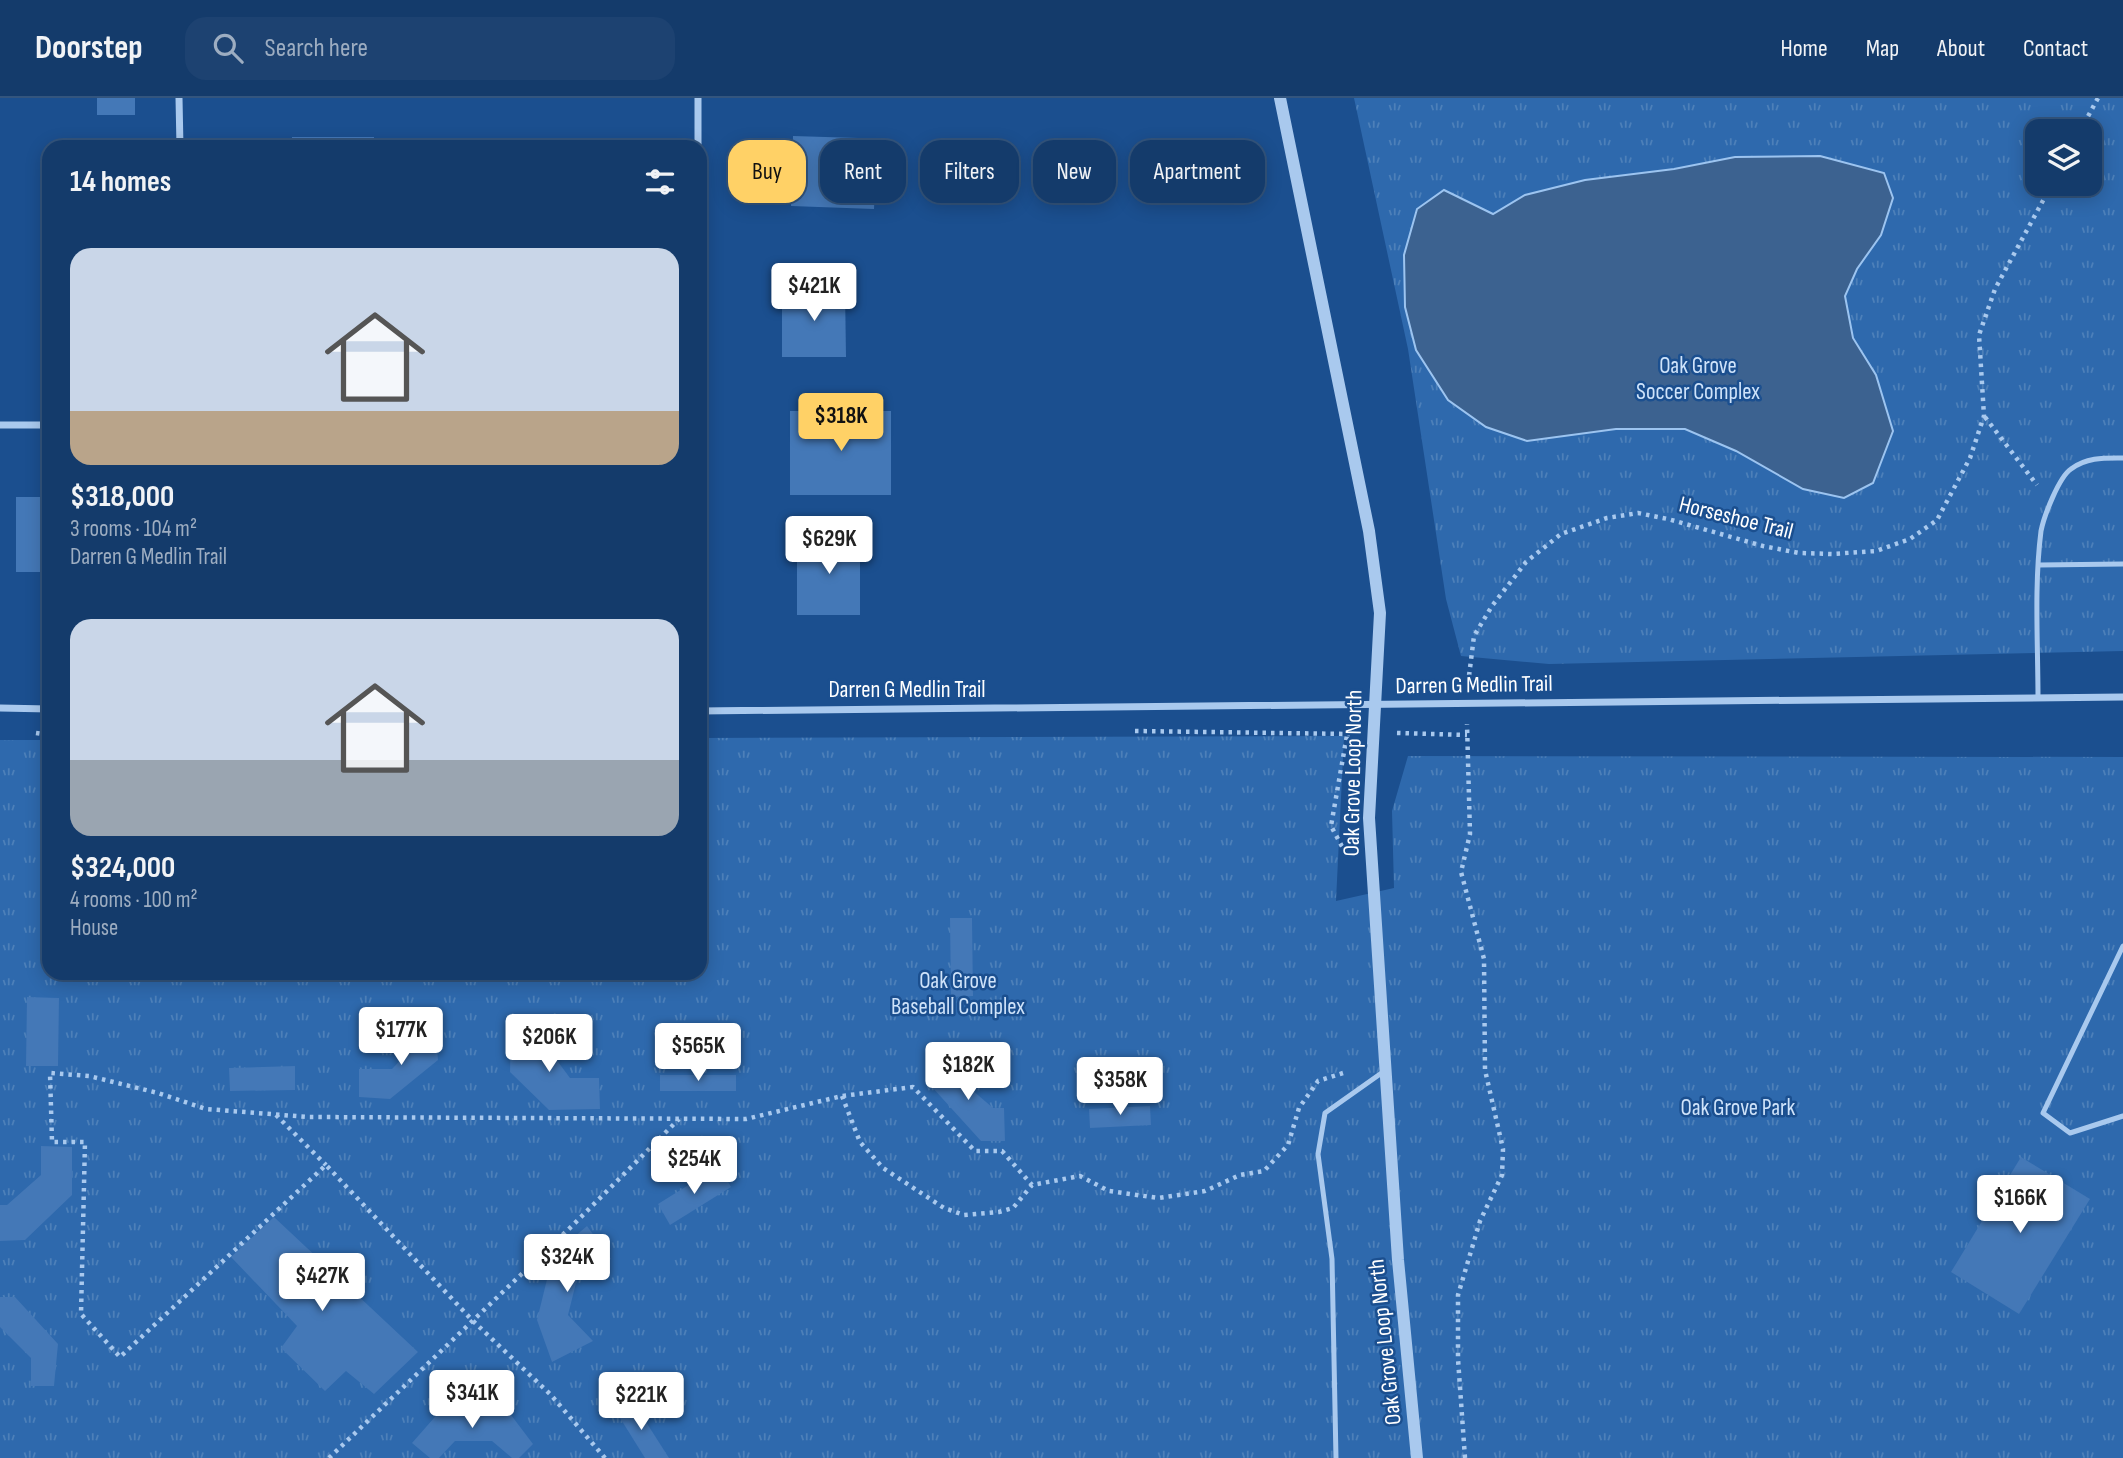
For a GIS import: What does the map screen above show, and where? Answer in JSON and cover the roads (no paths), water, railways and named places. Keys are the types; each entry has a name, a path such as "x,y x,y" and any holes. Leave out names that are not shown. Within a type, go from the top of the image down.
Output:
{"street":[{"path":"179,98 180,140"},
{"path":"698,98 698,140"},
{"name":"Oak Grove Loop North","path":"1280,98 1369,531 1380,613 1369,818 1398,1260 1417,1458"},
{"path":"0,425 42,425"},
{"name":"Darren G Medlin Trail","path":"707,711 2123,697"},
{"path":"0,708 42,709"}],"lane":[{"path":"2038,698 2039,565 2042,528 2051,503 2070,469 2095,458 2123,458"},
{"path":"2039,565 2123,564"},
{"path":"2123,946 2043,1113 2070,1133 2123,1116"},
{"path":"1336,1458 1332,1259 1318,1154 1325,1113 1385,1070"}],"park label":[{"name":"Oak Grove Soccer Complex","path":"1698,379"},
{"name":"Oak Grove Baseball Complex","path":"958,994"},
{"name":"Oak Grove Park","path":"1738,1108"}]}
